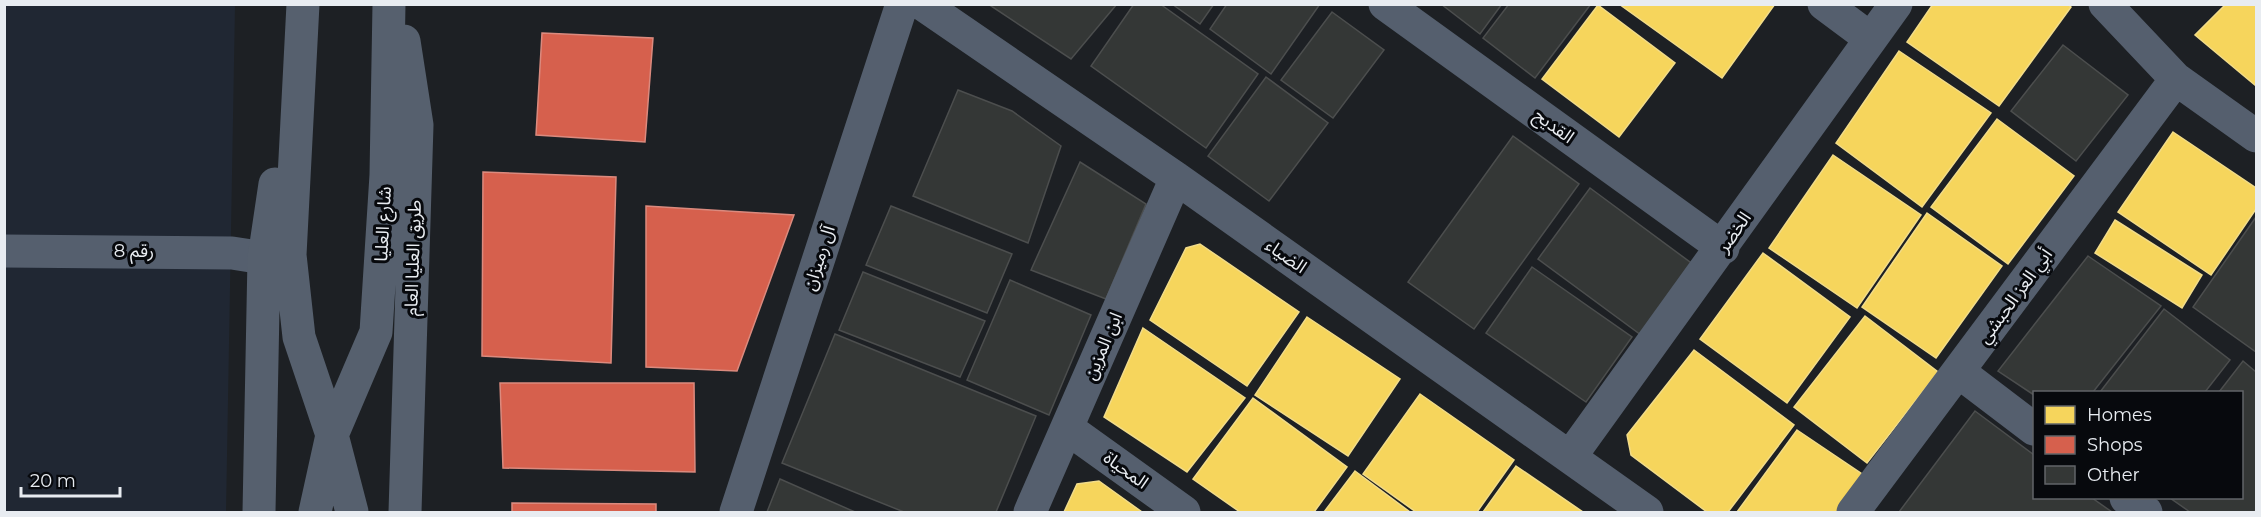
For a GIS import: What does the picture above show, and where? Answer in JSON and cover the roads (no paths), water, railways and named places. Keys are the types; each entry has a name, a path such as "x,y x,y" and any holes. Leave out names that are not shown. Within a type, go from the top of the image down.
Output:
{"main road":[{"path":"260,513 264,258 302,4"},
{"path":"302,4 290,255 299,337 332,435 352,513"},
{"name":"شارع العليا","path":"315,513 332,435 376,332 386,175 389,4"},
{"name":"طريق العليا العام","path":"398,4 417,125 405,513"}],"street":[{"name":"آل رميزان","path":"736,513 902,4"},
{"name":"الضياء","path":"922,4 1176,178 1647,513"},
{"name":"القديح","path":"1385,4 1723,248"},
{"path":"1824,4 1871,39"},
{"name":"الخضر","path":"1570,457 1723,248 1896,4"},
{"path":"2105,4 2176,79 2256,136"},
{"name":"أبي العز الحبشي","path":"1854,513 2176,79"},
{"name":"ابن المزين","path":"1030,513 1176,178"},
{"name":"رقم 8","path":"4,251 232,253 264,258"},
{"path":"1959,372 2033,428"},
{"name":"المحياة","path":"1067,428 1184,513"},
{"path":"2127,499 2146,513"}]}
